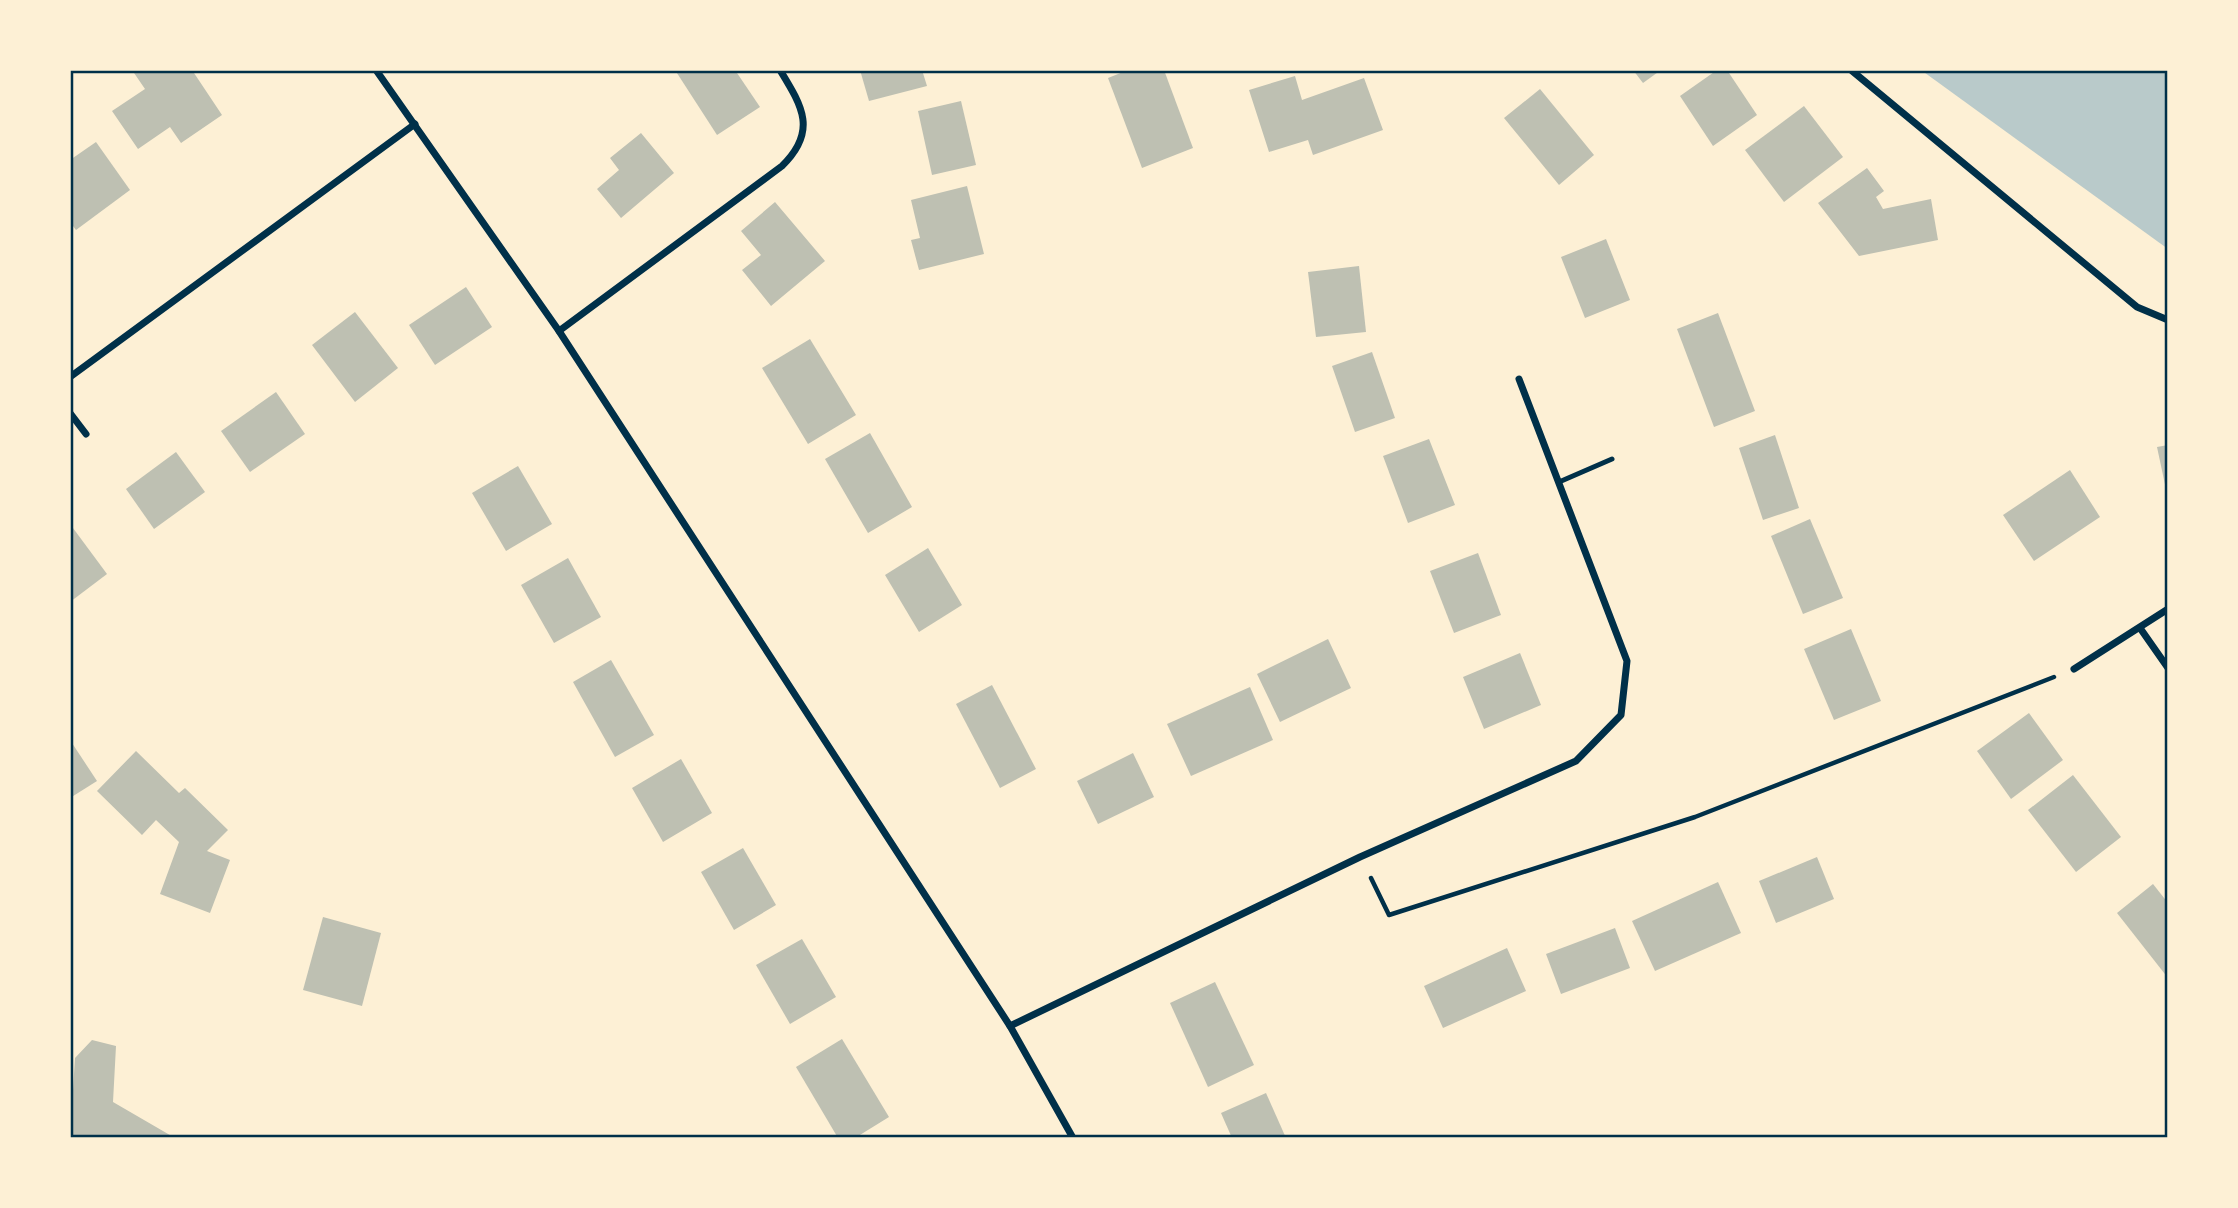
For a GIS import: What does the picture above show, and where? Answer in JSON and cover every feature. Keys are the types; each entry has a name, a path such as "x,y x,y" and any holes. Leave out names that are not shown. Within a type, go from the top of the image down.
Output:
{"street":[{"path":"376,70 559,331 1010,1027 1073,1138"},
{"path":"559,331 782,166 794,154 803,133 802,109 780,70"},
{"path":"1851,70 2137,307 2168,320"},
{"path":"70,377 415,124"},
{"path":"1010,1027 1360,857 1576,761 1621,715 1627,661 1519,379"},
{"path":"70,413 86,434"},
{"path":"2074,669 2168,610"},
{"path":"2140,628 2168,668"}],"lane":[{"path":"1559,482 1612,459"}],"path":[{"path":"1360,857 1389,915 1695,817 2074,669"}],"shaded area":[{"path":"1921,70 2168,70 2168,249"}],"building":[{"path":"132,70 192,70 222,115 181,143 170,127 138,149 112,111 145,89"},
{"path":"675,70 735,70 760,107 717,135"},
{"path":"860,70 922,70 927,86 869,101"},
{"path":"1128,70 1164,70 1193,148 1142,168 1108,78"},
{"path":"1633,70 1661,70 1643,83"},
{"path":"1717,70 1727,70 1757,115 1713,146 1680,96"},
{"path":"1295,76 1302,100 1364,78 1383,130 1313,155 1308,140 1269,152 1249,90"},
{"path":"1540,89 1594,155 1559,185 1504,118"},
{"path":"961,101 976,165 932,175 918,111"},
{"path":"1804,106 1843,157 1784,202 1745,150"},
{"path":"641,133 674,173 621,218 597,189 619,170 610,158"},
{"path":"96,142 130,190 76,230 70,222 70,160"},
{"path":"1867,168 1884,191 1876,197 1883,209 1931,199 1938,240 1859,256 1818,203"},
{"path":"967,186 984,254 919,270 911,240 920,238 911,200"},
{"path":"775,202 825,261 771,306 742,270 761,255 741,231"},
{"path":"1606,239 1630,300 1585,318 1561,257"},
{"path":"1359,266 1366,332 1316,337 1308,272"},
{"path":"466,287 492,327 435,365 409,325"},
{"path":"355,312 398,368 355,402 312,345"},
{"path":"1718,313 1755,411 1714,427 1677,329"},
{"path":"810,339 856,415 808,444 762,368"},
{"path":"1372,352 1395,418 1355,432 1332,366"},
{"path":"276,392 305,434 250,472 221,431"},
{"path":"870,433 912,507 868,533 825,459"},
{"path":"1775,435 1799,508 1763,520 1739,448"},
{"path":"1429,439 1455,505 1408,523 1383,456"},
{"path":"2168,445 2168,494 2167,494 2157,447"},
{"path":"176,452 205,492 154,529 126,489"},
{"path":"518,466 552,524 506,551 472,493"},
{"path":"2070,470 2100,517 2034,561 2003,515"},
{"path":"1810,519 1843,598 1803,614 1771,536"},
{"path":"70,524 107,574 70,602"},
{"path":"928,548 962,605 919,632 885,575"},
{"path":"1478,553 1501,615 1454,633 1430,571"},
{"path":"568,558 601,617 554,643 521,585"},
{"path":"1851,629 1881,701 1834,720 1804,649"},
{"path":"1328,639 1351,688 1280,722 1257,674"},
{"path":"1520,653 1541,705 1484,729 1463,677"},
{"path":"611,660 654,735 615,757 573,682"},
{"path":"992,685 1036,769 1000,788 956,704"},
{"path":"1250,687 1273,740 1191,776 1167,724"},
{"path":"2029,713 2063,760 2011,799 1977,751"},
{"path":"70,740 97,781 70,798"},
{"path":"136,751 179,793 185,788 228,830 207,851 230,860 210,913 160,894 179,842 156,820 142,835 97,791"},
{"path":"1133,753 1154,797 1098,824 1077,781"},
{"path":"681,759 712,813 663,842 632,788"},
{"path":"2073,775 2121,837 2076,872 2028,810"},
{"path":"743,848 776,905 734,930 701,872"},
{"path":"1817,857 1834,899 1776,923 1759,881"},
{"path":"1718,882 1741,933 1655,971 1632,921"},
{"path":"2153,884 2168,903 2168,978 2117,913"},
{"path":"323,917 381,933 362,1006 303,990"},
{"path":"1615,928 1630,968 1561,994 1546,954"},
{"path":"802,939 836,997 790,1024 756,965"},
{"path":"1507,948 1526,991 1443,1028 1424,986"},
{"path":"1215,982 1254,1065 1208,1087 1170,1003"},
{"path":"842,1039 889,1117 855,1138 838,1138 796,1067"},
{"path":"92,1040 116,1046 113,1102 175,1138 70,1138 75,1058"},
{"path":"1266,1093 1286,1138 1232,1138 1221,1113"}]}
